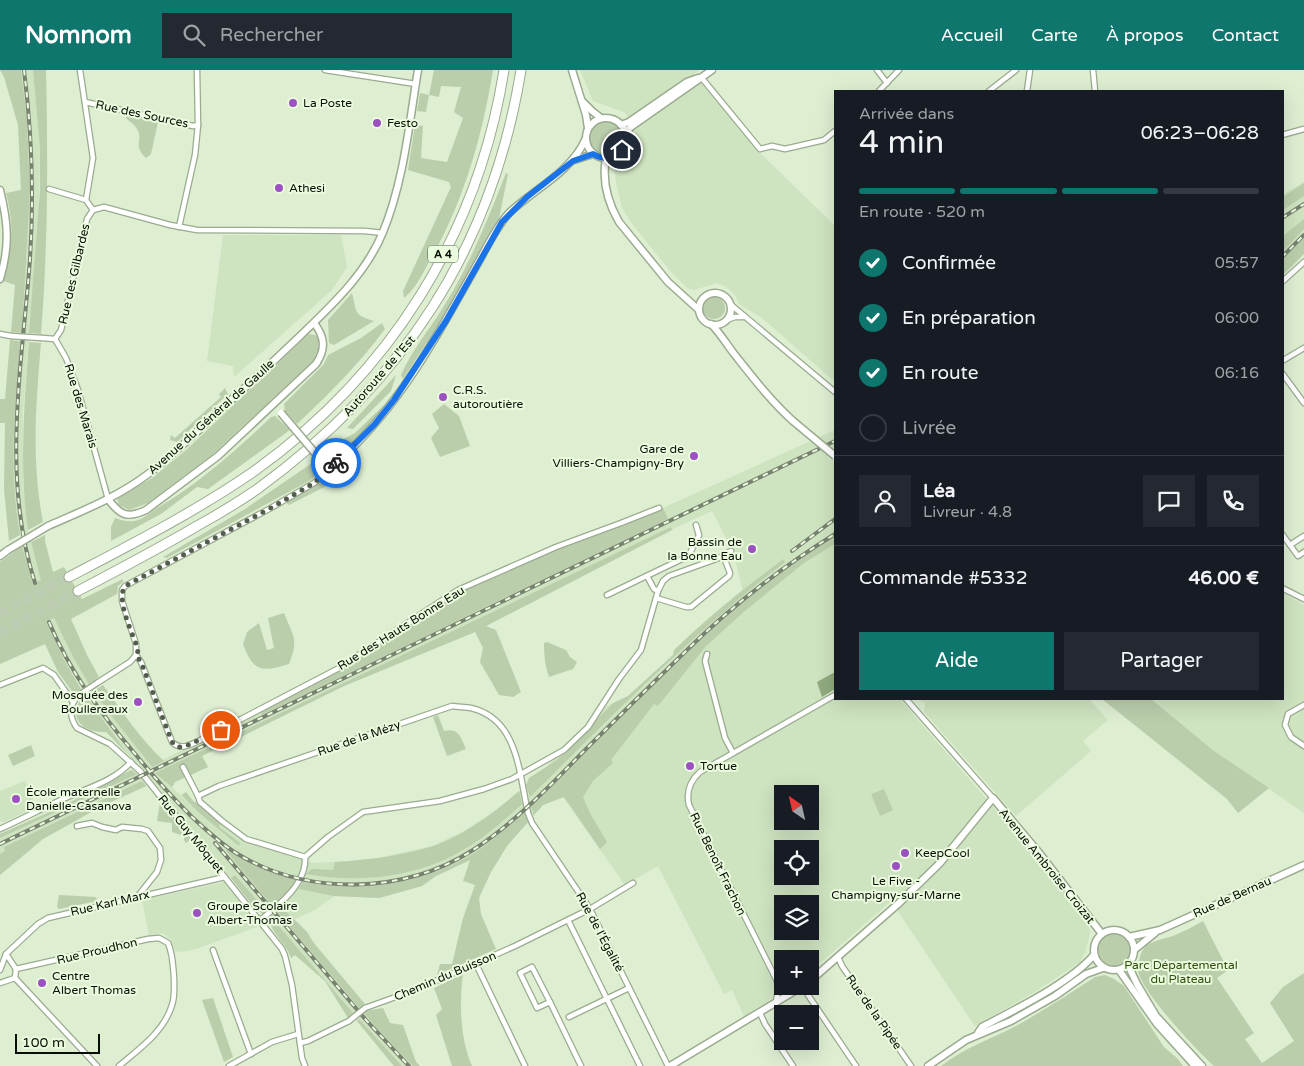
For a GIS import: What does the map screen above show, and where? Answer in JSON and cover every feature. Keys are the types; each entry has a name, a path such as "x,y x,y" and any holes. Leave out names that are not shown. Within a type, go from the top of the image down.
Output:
{"highway":[{"name":"Autoroute de l’Est","path":"70,577 196,508 253,471 328,410 377,358 427,286 464,215 490,138 504,70"},
{"name":"Autoroute de l’Est","path":"78,591 166,544 254,491 337,424 390,367 415,335 436,302 460,261 479,221 506,142 521,70"}],"main road":[{"name":"Avenue du Général de Gaulle","path":"0,556 48,526 108,499 148,475 202,428 334,303 357,276 383,233 394,202 403,166 418,70"},
{"path":"572,70 586,115 588,128 586,140 573,161"},
{"path":"625,133 632,126 712,70"},
{"path":"621,124 629,122 687,82 701,77"},
{"path":"580,98 587,107 601,118"},
{"path":"279,400 278,404 281,413 321,460 329,464 339,461 374,425 394,400 446,321 502,222 527,197 573,161 593,154 606,158 616,155 622,150 625,144 625,133 621,124 610,118 601,118 588,128"},
{"path":"586,140 593,154"},
{"path":"606,158 606,188 613,212 619,222 668,282 699,310 704,320 722,334 729,347 760,387 792,421 834,455"},
{"path":"0,190 7,218 8,234 4,266 0,279"},
{"path":"686,297 694,298 712,294 719,294 724,297 730,304 730,311 722,334"},
{"path":"699,310 700,302 706,296"},
{"path":"711,324 719,324 725,321"},
{"path":"108,499 116,510 130,515 137,514 146,510 218,456 316,364 320,358 324,338 314,322"},
{"path":"267,412 281,413"},
{"path":"819,973 898,904 940,863 993,798"},
{"name":"Avenue Ambroise Croizat","path":"993,798 1040,854 1102,934"},
{"name":"Rue de Bernau","path":"1129,937 1160,930 1304,865"},
{"path":"978,1033 1011,1021 1055,996 1086,974 1103,968 1119,970 1128,965 1134,950 1129,937 1124,933 1113,930 1102,934 1095,943 1094,955 1103,968"},
{"name":"Rue de Bernau","path":"1134,950 1160,930"},
{"path":"928,1066 978,1033 982,1027 1043,993 1082,967 1094,955"},
{"path":"1128,965 1156,1016 1202,1066"},
{"path":"1119,970 1157,1024 1194,1066"},
{"path":"669,1066 790,995"}],"street":[{"path":"80,70 93,158 86,200"},
{"path":"179,227 195,155 198,125 197,70"},
{"path":"325,70 416,84"},
{"path":"877,70 887,82"},
{"path":"880,90 899,70"},
{"path":"990,90 1016,70"},
{"path":"1093,70 1095,90"},
{"path":"1027,90 1031,71"},
{"path":"701,77 760,149 772,146 789,148 824,140 834,132"},
{"name":"Rue des Sources","path":"85,102 193,126 198,125"},
{"path":"1284,134 1304,129"},
{"path":"49,189 86,200 93,210 104,207 179,227 218,232 365,231 383,233"},
{"name":"Rue des Gilbardes","path":"55,339 61,330 87,219 93,210"},
{"path":"1284,280 1304,262"},
{"path":"730,304 834,391"},
{"path":"725,321 735,317 744,317"},
{"path":"0,334 55,339"},
{"name":"Rue des Marais","path":"55,339 66,358 78,390 108,499"},
{"path":"1284,360 1304,348"},
{"path":"1284,377 1304,403"},
{"path":"0,685 43,668 54,675 73,702 97,683 130,662 138,651 122,601 122,590 125,586 314,483 324,474 329,464"},
{"name":"Rue des Hauts Bonne Eau","path":"136,655 141,662 172,742 177,747 184,747 205,738 339,668 458,590 556,547 659,508"},
{"path":"607,594 682,560 689,555 699,535 696,525"},
{"path":"1290,545 1304,536"},
{"path":"1284,537 1298,556 1304,552"},
{"path":"259,921 290,894 305,869 305,857 328,837 363,812 456,797 512,779 564,750 588,726 641,650 658,591 666,578 731,551"},
{"path":"656,598 686,607 695,604 729,576 730,573 723,555"},
{"path":"682,560 686,570"},
{"path":"647,576 654,589 658,591"},
{"path":"1284,589 1304,599"},
{"path":"707,654 705,661 725,738 733,753"},
{"name":"Rue Benoît Frachon","path":"774,975 693,813 687,798 688,790 696,775 834,696"},
{"path":"907,700 993,798"},
{"name":"Rue Guy Môquet","path":"73,702 71,716 77,728 104,740 131,762 148,780 285,956 292,984 304,1066"},
{"path":"1304,705 1288,714 1285,725 1292,737 1304,746"},
{"name":"Rue de la Mézy","path":"198,796 219,786 452,706 472,708 498,720 513,747 520,774"},
{"path":"0,829 72,795 88,790 118,774 131,762"},
{"path":"183,767 200,802 246,839 305,857"},
{"name":"Rue de l'Égalité","path":"520,774 528,814 532,823 590,909 669,1066"},
{"path":"77,826 92,823 116,830 122,827 148,831 160,848 161,860 157,872 138,896"},
{"name":"Rue Karl Marx","path":"0,970 6,954 38,924 48,918 225,877"},
{"name":"Chemin du Buisson","path":"300,1043 349,1021 365,1008 440,980 568,920 633,883"},
{"path":"568,920 640,1066"},
{"name":"Rue Proudhon","path":"16,969 148,939 159,938 168,943 172,952 174,977 173,1004 165,1022 154,1035 119,1066"},
{"path":"213,950 251,1054"},
{"path":"6,954 16,969 15,978 97,1066"},
{"name":"Rue de la Pipée","path":"838,957 842,966 911,1066"},
{"path":"476,964 525,1066"},
{"path":"550,1002 537,1008 520,973 532,967 550,1002 581,1066"},
{"path":"0,983 15,978"},
{"path":"569,1017 629,988"},
{"path":"775,1004 777,995"},
{"path":"808,995 856,1066"},
{"path":"760,1013 792,1066"},
{"path":"229,1066 272,1042 298,1034"}],"shaded area":[{"path":"21,70 33,70 40,149 39,215 23,412 23,482 28,530 54,618 73,657 109,713 151,766 352,663 456,590 560,546 663,508 834,430 834,700 901,700 1035,855 1088,925 1090,930 1089,938 1085,953 1080,962 1035,992 975,1026 891,901 819,964 819,950 774,950 774,995 778,995 744,1016 732,990 724,994 658,866 625,885 563,797 543,805 507,846 491,872 471,860 436,876 422,886 379,898 334,896 315,910 295,919 307,932 334,974 365,1004 391,1036 420,1066 394,1066 357,1021 348,1018 325,981 295,955 291,958 285,945 272,929 270,917 267,913 262,914 259,910 257,911 150,777 143,781 147,786 102,806 43,839 0,875 0,834 91,792 133,769 137,774 144,770 112,739 125,750 98,715 63,658 46,622 22,546 14,505 12,470 13,432 22,333 30,191 27,118","holes":["712,511 733,551 743,592 628,696 603,708 601,706 579,734 536,777 498,809 464,831 432,846 370,860 313,863 241,839 194,802 186,792 182,795 172,787 175,782 208,767 202,756 344,686 475,632 679,526"]},
{"path":"580,70 700,70 694,74 756,149 834,225 834,381 762,318 739,304 735,295 726,287 717,283 694,290 687,288 671,272 630,221 622,208 614,164 623,159 631,150 636,129 624,112 593,101"},
{"path":"1304,182 1304,253 1284,272 1284,194"},
{"path":"223,235 341,235 347,267 332,290 234,377 233,366 207,361"},
{"path":"1284,594 1304,605 1304,813 1214,751 1152,700 1284,700"},
{"path":"834,673 834,690 822,697 817,682"},
{"path":"920,700 1090,700 1108,720 1083,741 1091,751 1016,816 924,712 925,703"},
{"name":"École maternelle Danielle-Casanova","path":"25,781 36,807 4,822 0,821 0,791"},
{"name":"Groupe Scolaire Albert-Thomas","path":"225,882 259,926 196,949 181,952 175,951 171,939 162,933 149,936 142,900"}],"green space":[{"path":"0,70 21,70 27,118 30,191 22,333 11,332 15,285 3,281 9,258 11,237 11,217 6,193 21,190 18,125 4,77"},
{"path":"33,70 46,70 47,202 41,334 29,333 40,190 40,149"},
{"path":"434,70 493,70 477,145 461,194 423,274 415,287 404,298 403,291 451,187 449,182 408,170 415,125 423,126 421,158 447,162 463,118 454,112 461,87 441,86 439,97 429,95"},
{"path":"420,93 429,95 426,112 417,111"},
{"path":"126,115 158,122 151,154 146,158 140,150 139,133 135,126 126,118"},
{"path":"606,120 618,125 623,137 618,149 606,154 594,149 589,137 594,125"},
{"path":"506,173 508,174 499,219 441,321 403,379 401,375 410,357 444,306 470,258"},
{"path":"1304,183 1304,196 1284,209 1284,196"},
{"path":"1304,219 1304,229 1284,250 1284,235"},
{"path":"1304,238 1304,254 1284,274 1284,258"},
{"path":"352,293 359,315 374,321 334,345 329,343 328,320"},
{"path":"710,297 718,297 725,304 725,312 718,319 710,319 703,312 703,304"},
{"path":"382,323 385,329 365,354 297,424 285,411 284,404 324,364 328,355 361,338"},
{"path":"309,334 318,337 318,349 314,360 212,455 148,503 129,510 119,505 117,499 152,478 185,451"},
{"path":"10,340 21,341 13,462 16,510 20,535 9,541 4,489 5,423 0,423 0,399 5,399"},
{"path":"29,342 41,343 36,410 36,455 39,499 43,522 28,530 23,460"},
{"path":"396,375 391,391 353,429 347,428"},
{"path":"225,388 228,394 177,442 170,440 171,435 175,438 221,397 219,394"},
{"path":"385,404 348,447 333,459 324,456 340,441 355,433"},
{"path":"444,404 459,416 470,446 440,457 431,438 439,428 432,414"},
{"path":"275,416 290,430 208,489 197,487 161,514 111,541 111,527 115,518 131,521 143,518 202,478 271,417"},
{"path":"315,461 318,470 316,475 309,481 167,558 163,557 245,509"},
{"path":"327,476 332,483 289,505 286,502 311,487"},
{"path":"663,508 668,519 262,715 260,711 352,663 456,590 560,546"},
{"path":"671,527 672,530 486,626 496,630 521,692 513,697 499,695 480,662 483,648 475,632 344,686 202,756 208,767 175,782 172,787 155,773"},
{"path":"45,535 53,572 64,567 82,599 123,579 123,582 118,586 117,594 71,619 99,677 89,684 54,618 47,621 63,658 81,689 74,694 58,672 45,644 0,664 0,562 22,546 33,584 41,580 31,542"},
{"path":"834,537 834,545 804,563 746,610 706,646 658,706 654,704 611,760 613,763 593,781 583,797 607,842 600,849 564,797 543,805 534,815 531,806 625,712 722,621 755,592 801,557"},
{"path":"784,559 785,562 686,646 530,797 526,785 529,778 557,760 613,703 628,696 673,655 674,650 700,626 741,591"},
{"path":"284,613 294,638 294,649 289,664 265,669 259,668 250,660 243,644 247,632 259,623 267,650 274,648 268,618"},
{"path":"547,642 566,650 570,657 577,662 573,669 549,677 544,652 544,643"},
{"path":"103,685 139,734 164,761 152,767 94,691"},
{"path":"85,695 127,753 106,732 88,729 79,722 76,712 80,700"},
{"path":"1103,700 1152,700 1214,751 1269,788 1238,813 1227,799"},
{"path":"438,715 444,731 449,730 459,734 466,749 447,756 433,717"},
{"path":"31,745 35,756 13,766 8,755"},
{"path":"131,770 137,774 0,838 0,834 57,809"},
{"path":"142,781 146,786 102,806 43,839 0,875 0,854 5,851 4,847"},
{"path":"884,789 893,810 880,816 871,794"},
{"path":"519,791 522,804 496,827 468,847 431,865 390,876 369,878 327,877 306,874 312,869 333,870 335,862 395,855 442,843 477,824"},
{"path":"186,792 194,802 221,823 219,827 240,843 239,846 198,812 182,795"},
{"path":"160,803 190,840 186,843 184,836 172,832 172,823 157,821"},
{"path":"524,811 529,821 507,846 491,872 479,898 481,914 496,949 437,975 440,964 452,964 463,918 475,885 463,881 470,860 436,876 422,886 379,898 334,896 299,889 303,882 348,886 370,885 412,879 433,873 481,849"},
{"path":"228,849 270,872 296,880 287,894 273,907 226,851"},
{"path":"235,875 267,912 262,914 259,910 257,911 231,878"},
{"path":"59,895 96,897 97,901 59,909 57,907"},
{"path":"282,908 307,932 313,942 370,1010 383,1008 390,1023 403,1025 416,1062 420,1066 413,1066 381,1033 277,912"},
{"path":"271,917 353,1013 348,1018 325,981 295,955 291,958 286,947 272,928"},
{"name":"Parc Départemental du Plateau","path":"1203,921 1228,970 1217,978 1254,1033 1245,1039 1262,1063 1294,1041 1270,1003 1283,987 1304,973 1304,1066 1214,1066 1183,1034 1148,991 1138,970 1141,953 1144,948 1151,943 1179,933"},
{"path":"1114,934 1120,935 1125,939 1129,944 1129,956 1125,961 1120,965 1114,966 1108,965 1103,961 1099,956 1098,950 1099,944 1103,939 1108,935"},
{"path":"463,974 461,997 463,1032 472,1066 452,1066 436,1015 442,1009 434,988"},
{"name":"Parc Départemental du Plateau","path":"1105,975 1124,986 1164,1047 1183,1066 941,1066 968,1049 1007,1031 1095,977"},
{"path":"213,998 233,1057 224,1062 202,1000"},
{"path":"359,1019 402,1066 394,1066 357,1021"}],"tunnel":[{"path":"0,614 69,577"},
{"path":"0,632 78,591"}],"railway":[{"path":"24,70 32,164 32,212 30,259 19,381 16,462 19,503 25,543 35,583"},
{"path":"1284,217 1304,204"},
{"path":"1284,255 1304,235"},
{"path":"0,844 834,441"},
{"path":"792,551 834,520"},
{"path":"49,622 57,640 87,692 111,724 177,802 224,845 263,867 293,877 323,883 386,882 416,876 446,865 488,840 543,792 722,617 777,573 834,535"},
{"path":"215,843 366,1020 409,1066"}],"way so far":[{"path":"221,730 184,747 177,747 172,742 141,662 136,655 138,651 122,601 122,590 125,586 314,483 324,474 329,464 336,463"}],"place":[{"name":"La Poste","path":"293,103"},
{"name":"Festo","path":"377,123"},
{"name":"Athesi","path":"279,188"},
{"name":"C.R.S. autoroutière","path":"443,397"},
{"name":"Gare de Villiers-Champigny-Bry","path":"694,456"},
{"name":"Bassin de la Bonne Eau","path":"752,549"},
{"name":"Mosquée des Boullereaux","path":"138,702"},
{"name":"Tortue","path":"690,766"},
{"name":"École maternelle Danielle-Casanova","path":"16,799"},
{"name":"KeepCool","path":"905,853"},
{"name":"Le Five - Champigny-sur-Marne","path":"896,866"},
{"name":"Groupe Scolaire Albert-Thomas","path":"197,913"},
{"name":"Centre Albert Thomas","path":"42,983"}],"route":[{"path":"336,463 374,425 394,400 446,321 495,232 508,215 527,197 573,161 593,154 602,158 610,157 622,150"}]}
